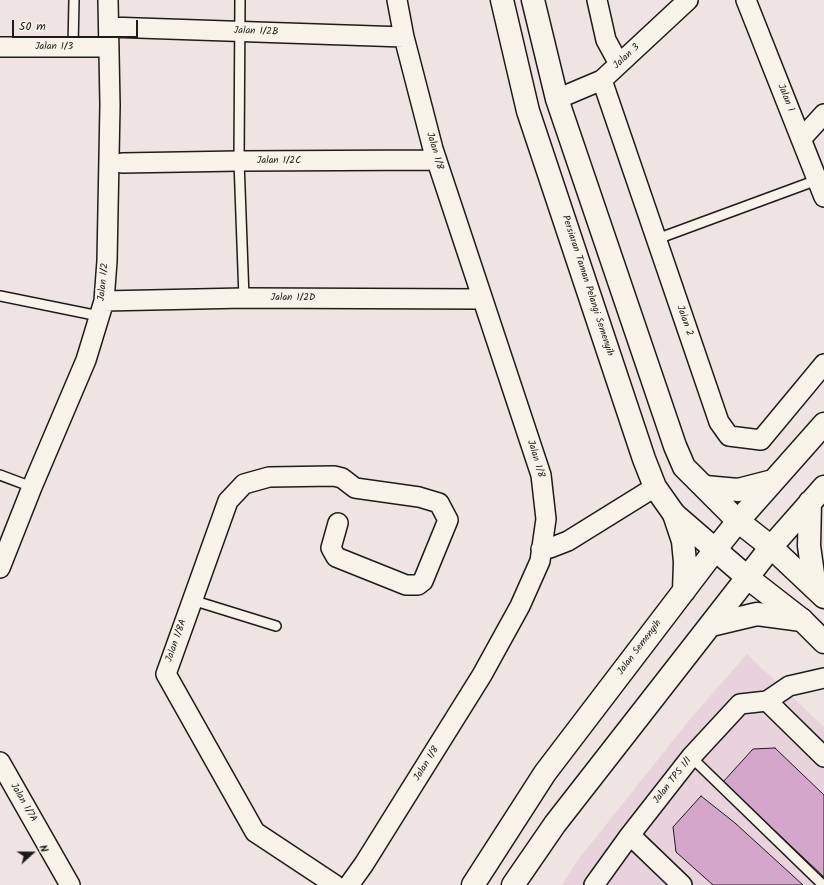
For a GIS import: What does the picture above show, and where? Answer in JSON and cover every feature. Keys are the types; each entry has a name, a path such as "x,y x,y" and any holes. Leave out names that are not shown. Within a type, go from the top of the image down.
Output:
{"street":[{"name":"Jalan 1/2","path":"0,568 32,487 86,360 101,308 107,253 110,105 108,0"},
{"name":"Jalan 1/8","path":"349,885 364,864 482,675 520,606 540,562 546,518 541,475 436,160 404,37 397,0"},
{"name":"Persiaran Taman Pelangi Semenyih","path":"502,0 528,111 644,459 655,487 674,514 748,578 802,620 824,642"},
{"path":"533,0 557,99 675,446 684,467 738,521 771,547 819,593"},
{"path":"597,0 606,40 619,64"},
{"name":"Jalan 3","path":"557,99 602,80 688,0"},
{"name":"Jalan 1","path":"746,0 821,188"},
{"name":"Jalan 1/2B","path":"109,27 404,37"},
{"name":"Jalan 1/3","path":"0,47 109,47"},
{"path":"517,65 530,82 547,95 557,99"},
{"name":"Jalan 2","path":"602,80 719,422 729,436 761,440 824,364"},
{"path":"538,141 539,127 549,107 557,99"},
{"path":"802,138 824,114"},
{"name":"Jalan 1/2C","path":"122,163 436,160"},
{"name":"Jalan 1/2D","path":"101,308 244,298 482,299"},
{"name":"Jalan Semenyih","path":"473,885 545,773 738,521 824,424"},
{"name":"Jalan 1/8A","path":"335,885 255,832 166,674 228,501 244,484 269,477 334,476 342,478 355,488 420,496 439,503 448,520 424,581 418,585 406,585 336,558 331,548 338,522"},
{"path":"705,487 738,490 773,481"},
{"path":"541,549 550,548 568,541 655,487"},
{"path":"513,885 555,824 771,547 817,495"},
{"path":"817,495 809,546 819,593"},
{"path":"674,514 683,541 686,562 684,591"},
{"path":"711,625 758,614 802,620"},
{"path":"824,678 789,686 767,700 824,757"},
{"name":"Jalan TPS 1/1","path":"594,885 630,835 691,757 740,704 767,700"},
{"name":"Jalan 1/7A","path":"0,762 70,885"},
{"path":"630,835 682,885"}],"lane":[{"path":"73,47 74,0"},
{"path":"240,0 239,161 244,298"},
{"path":"657,239 821,188"},
{"path":"0,296 101,308"},
{"path":"0,475 32,487"},
{"path":"192,600 276,626"},
{"path":"691,757 823,885"}],"shaded area":[{"path":"747,654 824,727 824,885 562,885 577,861 691,718"}],"building":[{"path":"775,748 824,795 824,877 723,782 753,749"},
{"path":"701,796 735,823 803,885 713,885 676,852 673,827"}]}
